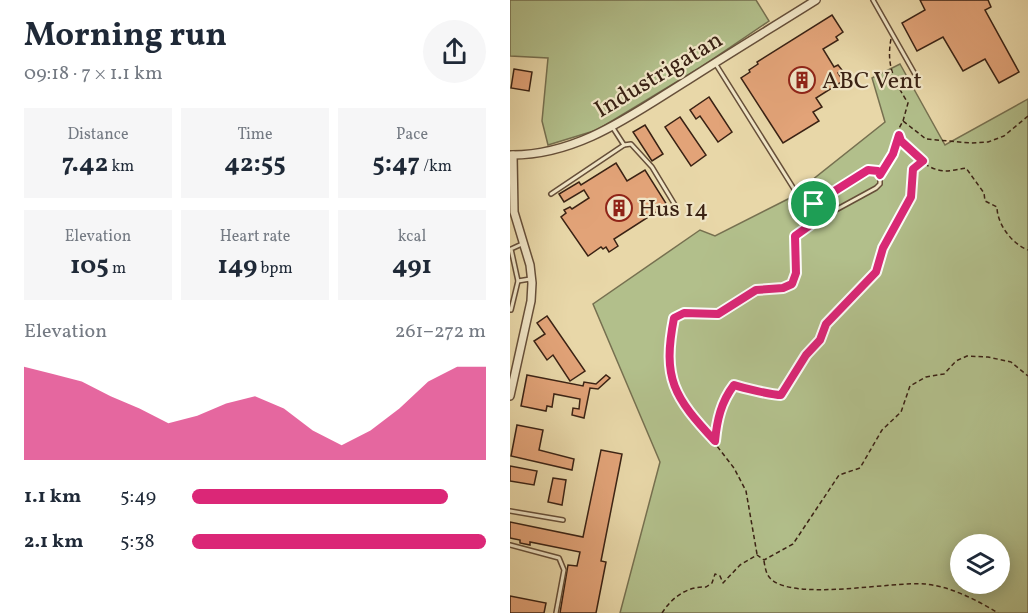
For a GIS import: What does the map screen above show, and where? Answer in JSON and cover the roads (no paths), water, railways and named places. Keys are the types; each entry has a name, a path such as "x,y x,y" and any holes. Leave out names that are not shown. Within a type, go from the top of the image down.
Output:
{"street":[{"name":"Industrigatan","path":"512,155 557,150 579,143 612,126 816,0"},
{"path":"510,396 514,368 531,301 531,278 514,212 511,182 512,155"}],"lane":[{"path":"873,0 916,76"},
{"path":"715,63 799,197 827,213 832,212 876,188 880,184 880,175 878,171 868,170 814,204"},
{"path":"612,126 624,145"},
{"path":"551,194 624,145 631,144 652,167 675,205"},
{"path":"511,310 518,281 511,247 523,244"},
{"path":"518,281 531,278"},
{"path":"510,511 563,520"},
{"path":"510,545 560,558 564,570 556,613"}],"place":[{"name":"ABC Vent","path":"802,80"},
{"name":"Hus 14","path":"619,208"}]}
